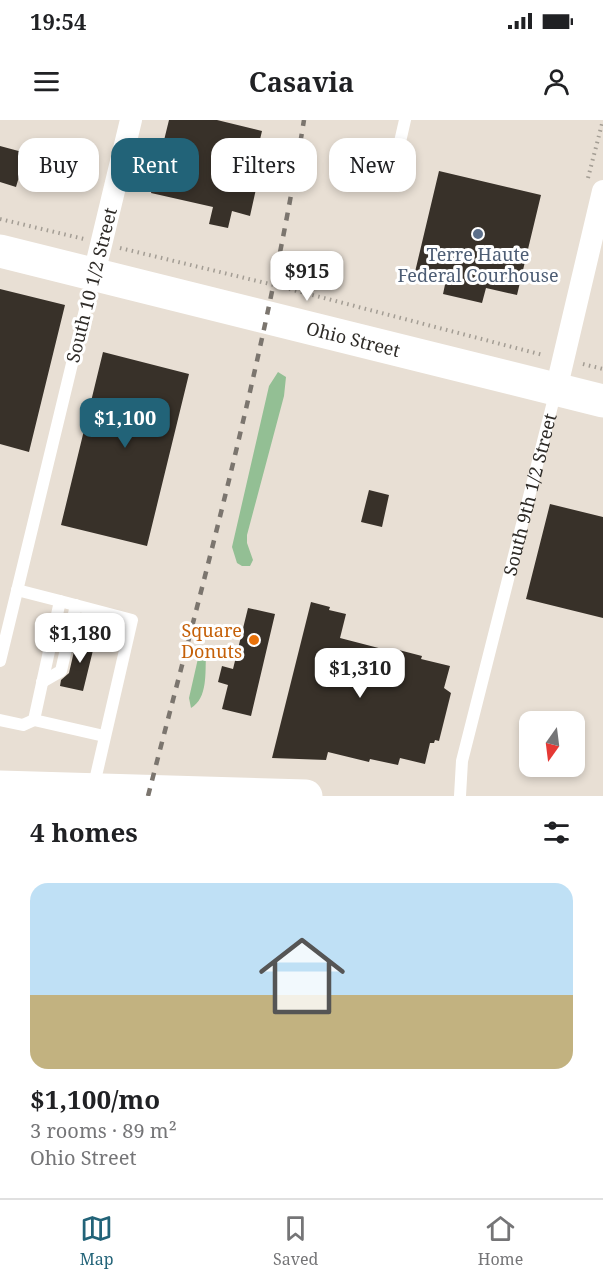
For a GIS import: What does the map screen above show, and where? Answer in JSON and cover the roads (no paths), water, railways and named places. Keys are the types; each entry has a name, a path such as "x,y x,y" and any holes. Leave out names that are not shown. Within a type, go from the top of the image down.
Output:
{"street":[{"name":"South 10 1/2 Street","path":"93,274 131,120"},
{"name":"South 9th 1/2 Street","path":"560,375 603,191"},
{"name":"Ohio Street","path":"0,251 93,274 560,375 603,401"},
{"path":"0,787 306,796"}],"lane":[{"path":"401,138 405,120"},
{"name":"South 10 1/2 Street","path":"0,661 93,274"},
{"name":"South 9th 1/2 Street","path":"460,796 462,761 560,375"},
{"path":"17,590 132,620 93,790"},
{"path":"33,720 60,601"},
{"path":"42,682 61,670 76,605"},
{"path":"0,720 23,725 33,720 104,736"}],"railway":[{"path":"148,796 254,375 289,206 304,120"}],"place":[{"name":"Terre Haute Federal Courhouse","path":"478,234"},
{"name":"Square Donuts","path":"254,640"}]}
